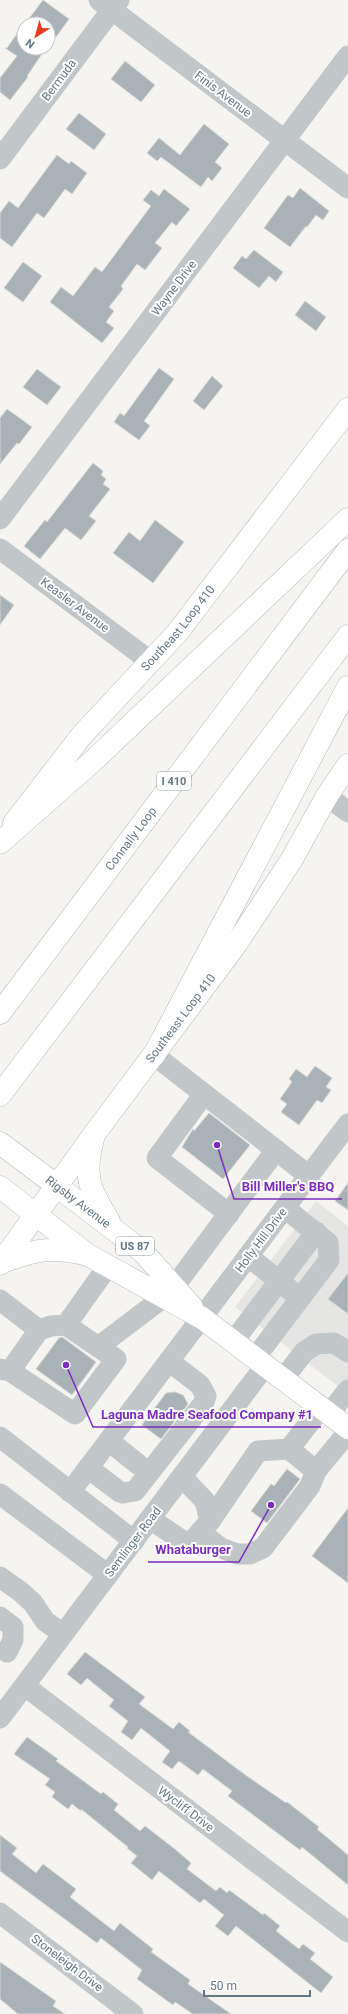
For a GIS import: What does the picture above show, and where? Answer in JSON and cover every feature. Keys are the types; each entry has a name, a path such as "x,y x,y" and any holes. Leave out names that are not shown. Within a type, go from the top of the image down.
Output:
{"main road":[{"name":"Southeast Loop 410","path":"0,842 82,735 177,633 348,409"},
{"path":"0,842 100,754 348,518"},
{"name":"Connally Loop","path":"0,1013 348,550"},
{"path":"0,1095 348,636"},
{"path":"154,1055 348,687"},
{"name":"Southeast Loop 410","path":"0,1263 95,1133 238,943 292,859 327,796 348,765"},
{"path":"95,1133 88,1157 89,1184 115,1230"},
{"name":"Rigsby Avenue","path":"0,1143 143,1252 169,1292"},
{"name":"Rigsby Avenue","path":"0,1187 88,1255 108,1266 169,1292 348,1428"},
{"path":"0,1263 40,1250 62,1249 88,1255"}],"street":[{"name":"Finis Avenue","path":"110,3 285,141 348,188"},
{"name":"Bermuda","path":"0,159 110,3"},
{"name":"Wayne Drive","path":"0,519 348,56"},
{"name":"Keasler Avenue","path":"0,549 150,661"},
{"path":"327,796 348,812"},
{"path":"154,1055 309,1176"},
{"path":"204,1094 157,1158 228,1214"},
{"name":"Holly Hill Drive","path":"70,1492 348,1124"},
{"path":"98,1347 169,1292 276,1150"},
{"name":"Semlinger Road","path":"0,1718 182,1477 260,1362 300,1298 329,1260 328,1242 285,1208"},
{"path":"233,1342 316,1232"},
{"path":"248,1256 300,1298"},
{"path":"66,1325 108,1266"},
{"path":"0,1300 39,1330"},
{"path":"66,1325 116,1359 75,1414 5,1370 39,1330 51,1326 66,1325"},
{"path":"283,1379 304,1352 316,1344 334,1343 348,1352"},
{"path":"88,1468 120,1492 136,1491 203,1404 206,1396 200,1385 169,1361"},
{"path":"289,1450 325,1411 348,1390"},
{"path":"182,1477 205,1501 205,1527 221,1548 237,1554 250,1554 263,1548 310,1486 316,1471 348,1432"},
{"path":"0,1437 134,1541"},
{"path":"108,1441 139,1465"},
{"path":"150,1519 189,1545 205,1527 258,1451 289,1450 316,1471"},
{"path":"0,1494 108,1575"},
{"path":"0,1576 21,1592 32,1603 45,1621 63,1634"},
{"path":"0,1618 12,1627 13,1640 7,1652"},
{"name":"Wycliff Drive","path":"25,1686 348,1932"},
{"name":"Stoneleigh Drive","path":"0,1913 133,2014"}],"shaded area":[{"path":"316,1201 348,1226 348,1394 235,1307"}],"building":[{"path":"43,0 69,19 56,37 56,16 31,16"},
{"path":"16,35 16,55 5,48 7,48"},
{"path":"17,56 41,56 27,76 28,77 10,100 0,92 0,78"},
{"path":"125,61 155,85 141,102 111,79"},
{"path":"79,113 106,134 94,150 66,129"},
{"path":"204,124 229,144 215,162 222,168 212,181 208,177 201,187 161,157 157,161 147,153 159,138 180,155"},
{"path":"57,155 69,164 71,161 87,173 72,194 65,189 44,218 37,213 12,247 0,238 0,213 9,201 18,208"},
{"path":"300,188 329,211 323,220 316,215 290,247 264,228 288,195 293,198"},
{"path":"164,189 190,209 176,226 172,222 155,243 162,248 145,270 137,264 121,286 123,289 109,307 114,311 106,322 114,328 102,343 50,302 61,287 73,296 95,267 102,272 151,206 143,200 151,190 159,196"},
{"path":"254,250 283,272 276,282 269,276 259,288 233,268 242,256 246,259"},
{"path":"23,262 42,276 23,302 4,288"},
{"path":"305,301 326,317 316,331 295,315"},
{"path":"159,368 174,379 144,421 150,426 139,440 114,422 120,413 124,416"},
{"path":"37,369 61,387 47,405 23,387"},
{"path":"212,376 223,386 204,410 193,401"},
{"path":"7,409 32,427 19,444 17,443 0,464 0,418"},
{"path":"93,463 103,471 101,475 106,479 103,484 110,489 89,516 96,521 81,540 65,528 40,559 24,546 45,520 47,522"},
{"path":"155,520 184,542 153,583 113,553 129,532 140,541"},
{"path":"0,595 14,605 0,625"},
{"path":"315,1066 332,1078 326,1087 331,1090 322,1103 317,1100 299,1125 281,1112 287,1104 280,1099 292,1082 289,1079 296,1069 307,1077"},
{"path":"209,1113 250,1145 223,1179 182,1147 193,1129 194,1131"},
{"path":"348,1183 348,1210 335,1201"},
{"path":"348,1273 348,1314 328,1299"},
{"path":"62,1337 96,1362 72,1395 36,1369 59,1338"},
{"path":"175,1392 183,1395 188,1404 161,1439 142,1425 166,1393"},
{"path":"287,1469 300,1479 267,1523 251,1511 271,1484 274,1486"},
{"path":"348,1508 348,1583 312,1556"},
{"path":"85,1652 145,1697 139,1704 173,1729 179,1722 190,1731 188,1732 244,1774 286,1803 287,1802 319,1827 317,1829 348,1855 348,1885 302,1847 300,1850 228,1796 232,1791 203,1769 198,1775 179,1761 172,1769 162,1762 170,1751 141,1728 132,1740 121,1732 128,1721 109,1706 114,1700 87,1678 81,1685 67,1674"},
{"path":"27,1737 58,1759 56,1761 101,1794 103,1792 118,1804 114,1810 140,1831 145,1826 176,1850 191,1863 187,1869 216,1891 220,1887 227,1893 229,1890 263,1915 264,1913 280,1926 276,1931 299,1949 303,1944 315,1953 310,1959 333,1977 321,1993 236,1926 228,1936 215,1926 224,1915 204,1899 200,1903 159,1871 152,1880 131,1863 137,1856 127,1848 128,1847 81,1809 81,1811 72,1804 68,1809 52,1797 55,1792 45,1785 50,1779 14,1754"},
{"path":"0,1835 17,1848 12,1854 36,1873 43,1864 76,1889 70,1897 114,1931 120,1923 153,1949 151,1952 190,1980 188,1984 231,2014 193,2014 175,2002 173,2005 137,1979 142,1970 101,1938 97,1943 0,1871"},
{"path":"0,1962 56,2001 53,2006 65,2014 18,2014 0,1999"}],"place":[{"name":"Bill Miller's BBQ","path":"217,1145"},
{"name":"Laguna Madre Seafood Company #1","path":"66,1365"},
{"name":"Whataburger","path":"271,1505"}]}
